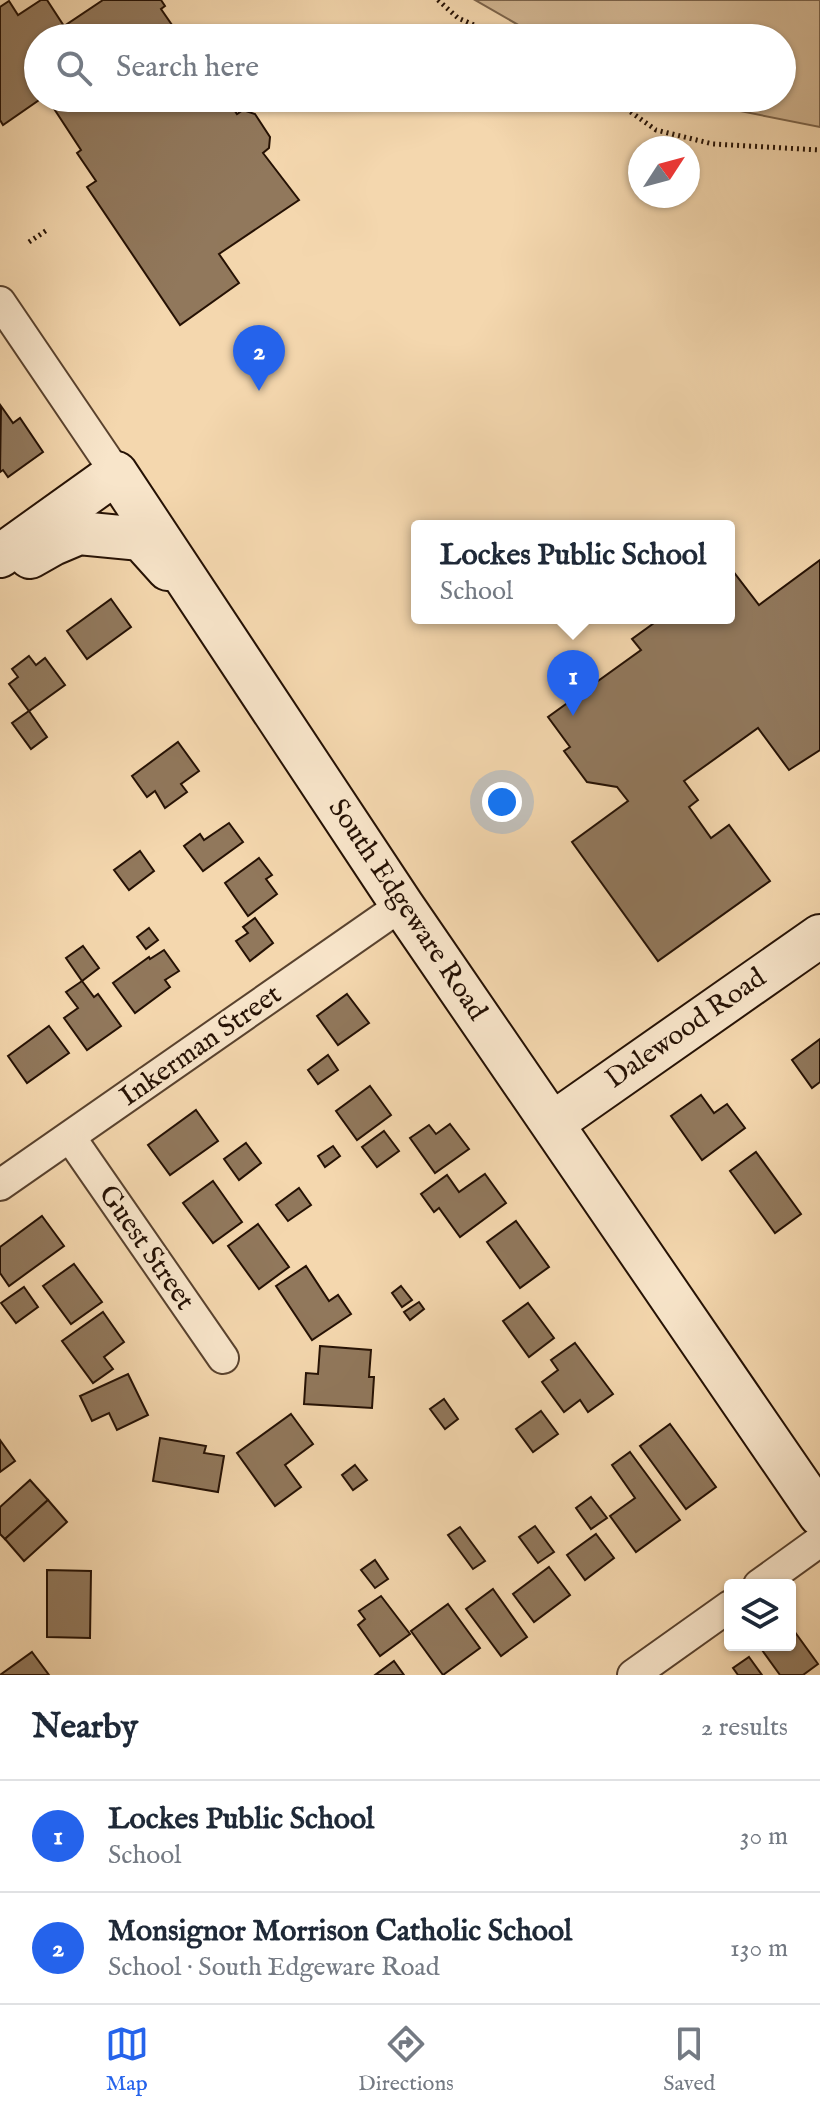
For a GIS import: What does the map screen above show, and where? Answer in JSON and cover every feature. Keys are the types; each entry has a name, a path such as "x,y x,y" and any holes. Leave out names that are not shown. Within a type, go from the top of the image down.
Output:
{"street":[{"name":"South Edgeware Road","path":"0,302 402,905 820,1515"},
{"path":"0,556 116,473"},
{"path":"0,573 79,533 141,539 209,615"},
{"name":"Inkerman Street","path":"0,1185 402,905"},
{"name":"Dalewood Road","path":"553,1123 820,936"},
{"name":"Guest Street","path":"70,1137 223,1358"},
{"path":"767,1579 820,1541"},
{"path":"633,1675 724,1610"}],"path":[{"path":"438,0 458,18 472,24"},
{"path":"631,112 656,130 713,144 820,150"},
{"path":"29,242 47,230"}],"shaded area":[{"path":"475,0 820,0 820,127 745,112 796,112 796,24 517,24"}],"building":[{"path":"41,0 47,0 63,24 24,24 24,110 3,125 0,120 0,7 9,1 18,15"},
{"path":"103,0 161,0 165,6 161,9 171,24 67,24"},
{"path":"56,112 249,112 255,114 270,137 269,148 263,153 299,200 219,254 239,283 180,325 87,187 96,181 77,153 81,150"},
{"path":"1,406 13,423 20,418 43,452 8,477 3,470 0,472"},
{"path":"820,560 820,750 789,770 758,728 684,781 698,800 689,807 711,838 729,825 770,881 658,961 572,842 628,801 617,787 587,782 564,751 570,747 548,717 641,650 632,639 653,624 735,624 735,574 759,605"},
{"path":"111,599 131,627 87,659 67,631"},
{"path":"29,656 36,665 45,658 65,685 29,711 9,684 18,677 12,669"},
{"path":"29,711 47,737 31,749 12,723"},
{"path":"178,742 199,771 181,784 187,792 165,808 155,791 147,797 132,776"},
{"path":"229,823 243,842 203,871 184,846 200,834 204,840"},
{"path":"140,851 154,871 129,890 114,870"},
{"path":"259,858 272,875 266,879 277,894 248,916 225,883"},
{"path":"255,918 273,943 250,961 236,941 248,933 243,927"},
{"path":"149,928 158,940 146,949 137,937"},
{"path":"83,946 99,968 82,981 66,958"},
{"path":"164,950 179,971 165,980 170,987 135,1013 113,983"},
{"path":"82,981 94,997 98,994 121,1026 87,1050 64,1018 78,1008 66,992"},
{"path":"347,994 369,1023 338,1045 317,1016"},
{"path":"49,1026 69,1053 27,1083 8,1056"},
{"path":"820,1039 820,1082 812,1088 792,1060"},
{"path":"328,1055 338,1070 318,1084 308,1070"},
{"path":"370,1086 391,1115 357,1140 336,1111"},
{"path":"701,1095 714,1113 727,1104 745,1128 702,1160 671,1116"},
{"path":"196,1110 218,1141 170,1175 148,1145"},
{"path":"450,1124 469,1149 435,1173 410,1138 429,1125 436,1134"},
{"path":"384,1131 399,1151 377,1167 362,1147"},
{"path":"246,1143 261,1163 239,1180 224,1159"},
{"path":"333,1146 340,1156 325,1167 318,1156"},
{"path":"756,1152 801,1214 775,1233 730,1171"},
{"path":"485,1174 506,1203 460,1237 439,1208 434,1212 421,1194 447,1175 459,1192"},
{"path":"213,1181 242,1222 213,1243 183,1203"},
{"path":"299,1188 311,1205 288,1221 276,1205"},
{"path":"42,1216 64,1246 9,1286 0,1273 0,1247"},
{"path":"516,1221 549,1267 520,1288 487,1242"},
{"path":"258,1224 289,1267 259,1289 228,1246"},
{"path":"74,1264 102,1302 71,1324 43,1286"},
{"path":"306,1266 329,1301 338,1295 351,1314 312,1340 276,1286"},
{"path":"401,1286 412,1300 402,1307 392,1293"},
{"path":"24,1287 38,1307 16,1323 1,1303"},
{"path":"419,1302 424,1309 410,1320 404,1312"},
{"path":"528,1303 554,1338 529,1357 503,1321"},
{"path":"103,1312 124,1342 104,1357 113,1369 93,1383 62,1341"},
{"path":"575,1343 613,1394 588,1412 580,1400 564,1412 542,1382 558,1370 551,1360"},
{"path":"320,1346 371,1350 369,1377 374,1377 372,1408 304,1404 306,1373 318,1374"},
{"path":"128,1374 148,1415 117,1430 109,1413 92,1421 80,1396"},
{"path":"444,1399 458,1419 445,1429 430,1409"},
{"path":"541,1411 558,1434 533,1452 516,1429"},
{"path":"291,1414 313,1444 285,1465 301,1487 275,1506 237,1453"},
{"path":"670,1424 716,1487 686,1509 640,1446"},
{"path":"160,1438 206,1446 204,1453 224,1456 218,1492 153,1481"},
{"path":"0,1440 15,1461 0,1472"},
{"path":"630,1452 680,1520 636,1552 610,1516 635,1498 612,1465"},
{"path":"355,1465 367,1480 353,1490 342,1475"},
{"path":"30,1480 48,1500 5,1539 0,1534 0,1507"},
{"path":"591,1497 607,1518 591,1529 576,1508"},
{"path":"48,1500 67,1522 24,1561 5,1539"},
{"path":"535,1526 554,1552 538,1563 519,1537"},
{"path":"460,1527 485,1561 473,1569 448,1535"},
{"path":"596,1534 614,1558 585,1580 567,1555"},
{"path":"375,1560 388,1579 375,1588 361,1570"},
{"path":"549,1567 570,1595 534,1622 513,1594"},
{"path":"47,1570 91,1571 90,1638 47,1637"},
{"path":"493,1589 527,1637 501,1656 466,1609"},
{"path":"381,1596 410,1634 380,1656 358,1625 365,1619 359,1611"},
{"path":"448,1604 480,1648 443,1675 411,1631"},
{"path":"796,1634 818,1664 803,1675 780,1675 763,1651 796,1651"},
{"path":"32,1652 49,1675 0,1675"},
{"path":"749,1657 762,1675 738,1675 733,1668"},
{"path":"394,1661 404,1675 375,1675"}],"place":[{"name":"Monsignor Morrison Catholic School","path":"259,391"},
{"name":"Lockes Public School","path":"573,716"}]}
